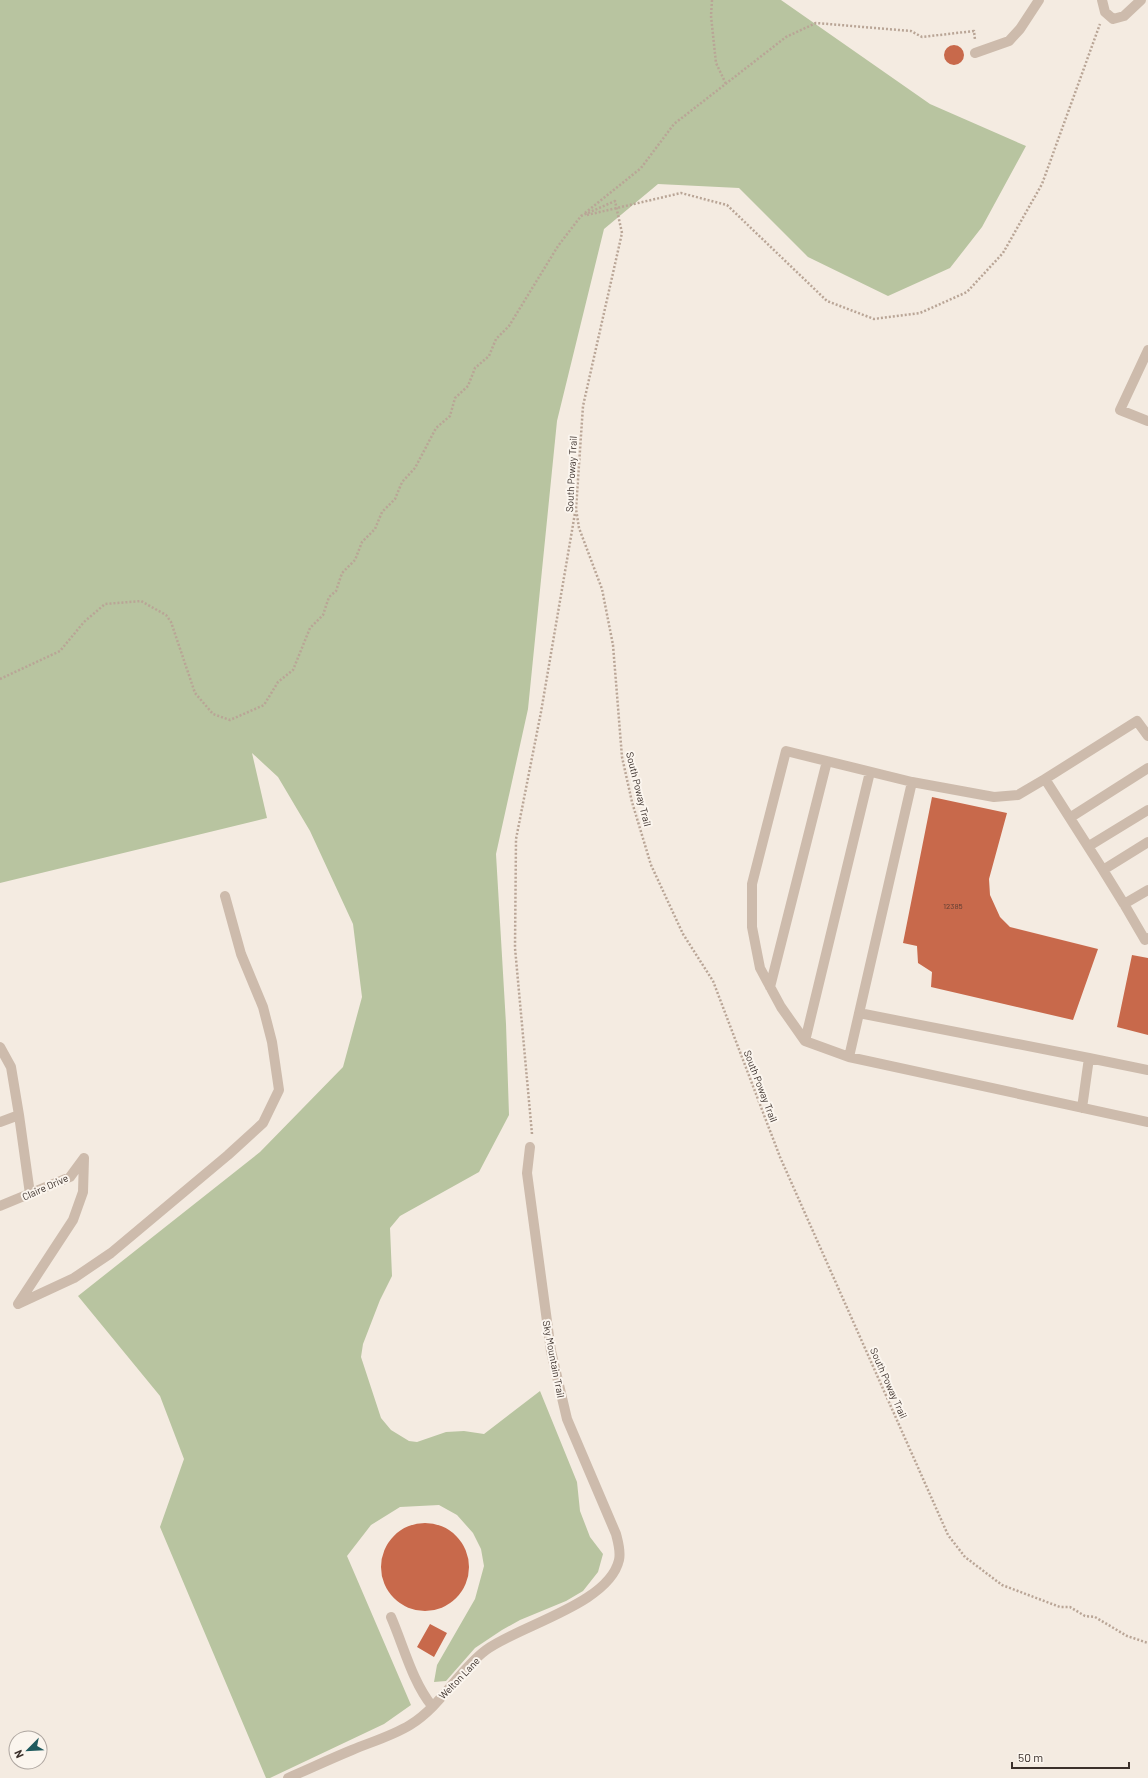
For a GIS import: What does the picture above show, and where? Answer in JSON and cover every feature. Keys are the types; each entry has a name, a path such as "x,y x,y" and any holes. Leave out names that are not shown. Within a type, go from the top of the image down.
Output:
{"street":[{"path":"975,52 1009,41 1020,29 1039,0"},
{"path":"1102,0 1104,12 1113,19 1124,16 1141,0"},
{"path":"1148,350 1120,410 1148,422"},
{"path":"1148,736 1137,721 1018,795 994,797 912,782 786,751 752,884 752,927 760,968 782,1007 805,1041 849,1057 1148,1122"},
{"path":"770,987 827,761"},
{"path":"1071,817 1148,768"},
{"path":"805,1041 870,772"},
{"path":"1045,779 1071,817 1145,940 1148,938"},
{"path":"849,1057 912,782"},
{"path":"1089,846 1148,810"},
{"path":"1103,870 1148,842"},
{"path":"1124,904 1148,890"},
{"name":"Claire Drive","path":"0,1206 70,1178 84,1158 83,1192 73,1220 18,1304 74,1278 111,1253 228,1155 263,1123 279,1090 272,1042 263,1007 241,954 225,896"},
{"path":"859,1012 1148,1070"},
{"path":"0,1047 10,1067 19,1115 30,1194"},
{"path":"1082,1108 1089,1058"},
{"path":"0,1122 19,1115"},
{"name":"Sky Mountain Trail","path":"530,1147 527,1173 551,1351 567,1419 616,1534 620,1552 619,1562"},
{"name":"Welton Lane","path":"288,1778 411,1724 432,1706 486,1650 518,1632 564,1611 597,1592 610,1577 619,1562"},
{"path":"391,1617 423,1695 432,1706"}],"path":[{"path":"712,0 711,16 716,63 726,84"},
{"path":"581,216 681,193 727,205 827,301 874,319 920,313 967,292 1003,253 1042,184 1104,12"},
{"path":"0,679 60,651 84,622 105,604 141,600 166,615 171,622 195,693 213,714 230,720 264,705 278,682 293,670 310,628 323,615 329,597 336,591 342,573 355,560 362,542 375,529 382,512 395,499 402,482 415,468 436,428 450,416 455,398 468,386 475,368 489,356 496,339 509,326 558,246 581,216 641,168 674,124 786,37 816,23 911,31 922,37 974,31 975,52"},
{"path":"581,216 615,201 616,208"},
{"name":"South Poway Trail","path":"616,208 622,233 583,406 576,509 578,528 602,589 613,644 622,757 632,802 651,865 683,934 713,981 780,1157 948,1535 965,1557 1002,1585 1060,1607 1070,1607 1086,1616 1095,1617 1127,1636 1145,1640 1148,1643"},
{"path":"532,1134 515,948 516,839 541,712 576,509"}],"green space":[{"path":"0,0 781,0 930,104 1026,146 982,227 950,268 888,296 808,257 739,188 658,184 604,229 557,421 528,709 496,854 506,1024 509,1115 479,1172 400,1216 390,1228 392,1276 380,1300 363,1344 361,1357 381,1418 391,1430 409,1441 417,1442 446,1432 464,1431 484,1434 540,1391 577,1482 580,1511 590,1537 603,1554 598,1572 583,1591 566,1601 520,1620 502,1630 475,1648 446,1681 434,1682 437,1665 475,1599 484,1566 481,1549 473,1533 457,1515 439,1505 400,1507 371,1525 347,1556 411,1705 384,1724 270,1778 266,1778 160,1527 184,1459 160,1396 78,1296 260,1152 343,1067 362,997 353,924 310,831 278,777 252,753 267,818 0,883"}],"building":[{"path":"954,45 961,48 964,55 961,62 954,65 947,62 944,55 947,48"},
{"path":"932,797 1007,813 989,879 990,895 1000,917 1010,927 1098,949 1073,1020 931,987 932,972 918,963 917,946 903,943"},
{"path":"1132,955 1148,958 1148,1035 1117,1027"},
{"path":"425,1523 442,1527 456,1536 465,1550 469,1567 465,1584 456,1598 442,1607 425,1611 408,1607 394,1598 385,1584 381,1567 385,1550 394,1536 408,1527"},
{"path":"430,1624 447,1633 434,1657 417,1647"}]}
